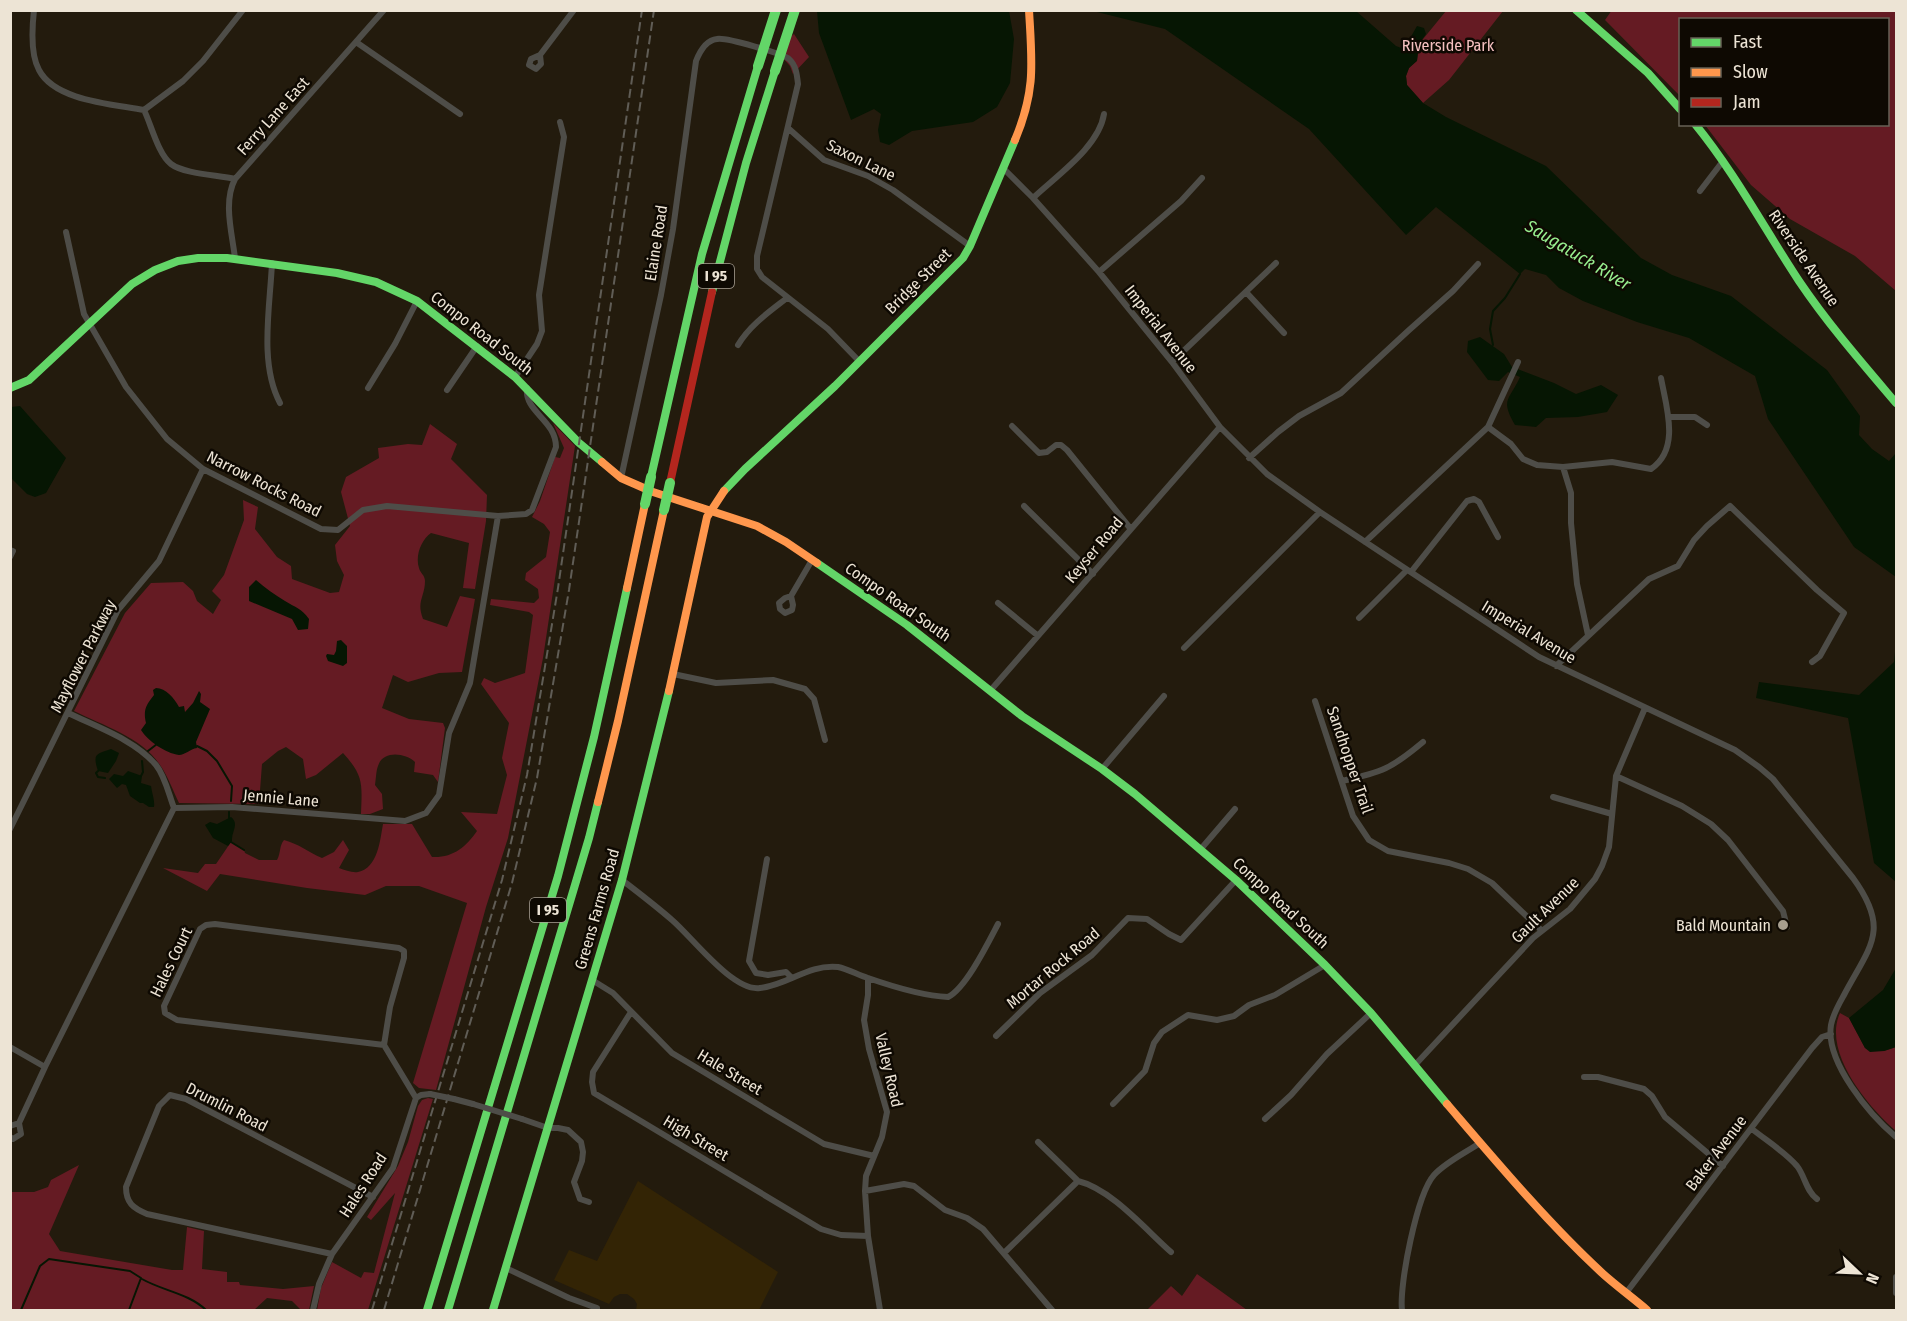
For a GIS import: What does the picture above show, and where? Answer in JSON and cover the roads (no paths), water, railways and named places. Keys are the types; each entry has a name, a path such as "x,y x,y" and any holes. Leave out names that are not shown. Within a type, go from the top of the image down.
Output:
{"main road":[{"name":"I 95","path":"428,1311 569,836 601,709 702,254 776,10"},
{"name":"I 95","path":"448,1311 589,838 618,722 715,279 746,164 795,10"},
{"name":"Bridge Street","path":"711,511 736,478 792,428 963,258 1025,116 1032,94 1029,10"},
{"path":"1576,10 1648,73 1679,108"},
{"name":"Riverside Avenue","path":"1697,126 1723,161 1808,295 1896,403"},
{"name":"Compo Road South","path":"10,388 35,376 132,284 163,266 198,258 235,258 367,280 386,286 417,302 515,377 578,442 621,478 652,492 766,530 907,625 1022,716 1102,769 1135,794 1236,880 1325,965 1371,1013 1480,1143 1580,1251 1647,1311"},
{"name":"Greens Farms Road","path":"493,1311 622,880 673,674 705,526 711,511"}],"street":[{"path":"34,10 33,46 38,69 47,81 64,92 85,99 144,110 183,81 203,61 243,10"},
{"name":"Ferry Lane East","path":"235,258 229,209 235,179 384,10"},
{"path":"540,55 574,10"},
{"name":"Elaine Road","path":"621,478 662,295 696,61 699,52 707,43 717,39 736,41 788,57 795,68 798,84 788,128"},
{"path":"356,42 460,114"},
{"path":"144,110 170,164 180,169 235,179"},
{"path":"1033,198 1096,136 1102,125 1104,114"},
{"path":"515,377 537,344 542,331 539,295 564,137 560,122"},
{"path":"788,128 757,256 757,269 762,277 828,329 859,361"},
{"name":"Saxon Lane","path":"788,128 824,160 868,176 893,190 970,246"},
{"path":"1700,191 1723,161"},
{"name":"Imperial Avenue","path":"1003,168 1033,198 1099,273 1172,362 1220,428 1267,474 1522,647 1556,666 1735,750 1764,771 1853,878 1869,901 1874,920 1872,938 1835,1013 1831,1023 1831,1034"},
{"path":"1099,273 1181,201 1202,178"},
{"name":"Narrow Rocks Road","path":"66,231 84,314 126,387 165,436 203,469 321,529 338,530 363,510 387,506 498,516 526,514 532,510 556,447 556,436 529,402 527,388"},
{"path":"272,263 267,350 270,376 280,404"},
{"path":"1172,362 1276,263"},
{"path":"1249,458 1299,416 1341,393 1453,291 1478,264"},
{"path":"1246,291 1284,333"},
{"path":"738,345 759,320 787,298"},
{"path":"368,388 417,302"},
{"path":"447,390 477,346"},
{"path":"1365,542 1488,427 1518,363"},
{"path":"1488,427 1511,444 1523,459 1537,465 1563,467 1612,462 1651,469 1665,455 1669,417 1661,378"},
{"path":"1669,417 1695,417 1707,425"},
{"path":"1012,426 1039,453 1047,452 1056,445 1061,445 1067,450 1130,528"},
{"name":"Keyser Road","path":"990,691 1093,574 1130,528 1220,428"},
{"path":"1563,467 1571,492 1571,523 1577,584 1588,635"},
{"name":"Mayflower Parkway","path":"10,828 118,610 159,561 203,469"},
{"path":"1359,618 1409,571 1467,501 1474,499 1479,502 1498,537"},
{"path":"1024,506 1093,574"},
{"path":"1556,666 1649,579 1678,566 1694,540 1730,506 1810,584 1844,613 1820,656 1812,662"},
{"path":"1184,648 1320,512"},
{"name":"Jennie Lane","path":"174,808 232,807 405,821 426,813 439,795 449,733 470,683 498,516"},
{"path":"10,550 13,551 10,556"},
{"path":"791,596 812,560"},
{"path":"998,603 1038,635"},
{"path":"673,674 716,683 773,680 805,689 814,699 825,740"},
{"path":"1102,769 1164,696"},
{"name":"Sandhopper Trail","path":"1315,701 1353,816 1370,840 1388,851 1449,862 1468,869 1492,883 1541,930"},
{"name":"Gault Avenue","path":"1415,1065 1541,930 1570,909 1595,879 1609,847 1616,776 1646,708"},
{"path":"10,1137 16,1139 21,1134 19,1123 45,1067 174,808 158,767 144,753 127,742 68,713"},
{"path":"1342,781 1375,774 1390,768 1423,742"},
{"path":"1616,776 1682,806 1711,824 1728,840 1783,911 1787,927"},
{"path":"1553,797 1612,814"},
{"path":"1200,849 1235,809"},
{"path":"767,859 749,961 756,973 768,975 786,972 791,977"},
{"path":"622,880 672,920 717,965 744,986 758,989 823,966 841,968 868,978 948,997 956,993 982,954 998,924"},
{"name":"Mortar Rock Road","path":"996,1036 1040,993 1092,955 1128,918 1147,919 1181,940 1236,880"},
{"name":"Hales Court","path":"215,924 399,948 404,951 404,958 390,1007 384,1045 177,1020 165,1013 164,1006 200,929 206,925 215,924"},
{"path":"1113,1104 1145,1071 1154,1043 1162,1032 1188,1015 1217,1020 1234,1016 1325,965"},
{"name":"Valley Road","path":"868,978 864,1020 869,1048 887,1112 882,1137 866,1176 865,1191 868,1236 880,1311"},
{"name":"Hale Street","path":"592,980 609,990 672,1053 824,1144 874,1156"},
{"name":"High Street","path":"632,1012 593,1072 594,1093 821,1229 841,1235 868,1236"},
{"path":"1265,1119 1291,1095 1319,1062 1371,1013"},
{"path":"1831,1034 1840,1064 1853,1090 1874,1116 1896,1137"},
{"name":"Baker Avenue","path":"1626,1293 1812,1048 1822,1037 1831,1034"},
{"path":"384,1045 416,1098 430,1094 454,1099 548,1128 568,1130 580,1142 583,1152 574,1182 580,1199 589,1202"},
{"path":"10,1047 45,1067"},
{"path":"1584,1077 1598,1077 1644,1089 1652,1096 1665,1117 1723,1166"},
{"name":"Drumlin Road","path":"332,1254 147,1214 130,1205 126,1196 126,1187 159,1106 170,1095 186,1100 373,1197"},
{"name":"Hales Road","path":"313,1311 319,1284 332,1254 387,1178 397,1159 416,1098"},
{"path":"10,1126 19,1123"},
{"path":"1752,1129 1795,1164 1804,1175 1811,1195 1817,1199"},
{"path":"1038,1142 1078,1181 1105,1192 1171,1252"},
{"path":"1402,1311 1401,1289 1426,1188 1440,1170 1480,1143"},
{"path":"1004,1253 1078,1181"},
{"path":"865,1191 904,1184 914,1186 945,1210 967,1218 983,1229 1052,1311"},
{"path":"506,1268 569,1298 597,1308"},
{"path":"1896,1277 1896,1293"}],"water":[{"path":"817,11 1009,11 1014,39 1010,83 997,107 973,122 912,131 889,145 880,142 878,130 881,114 874,109 851,120 819,33"},
{"name":"Saugatuck River","path":"1093,11 1356,11 1396,46 1404,49 1417,26 1424,28 1426,34 1419,44 1417,61 1409,68 1406,76 1407,85 1423,103 1446,117 1546,166 1641,258 1672,275 1731,296 1827,370 1860,416 1859,435 1872,449 1889,461 1896,453 1896,577 1854,547 1768,419 1755,376 1689,338 1637,322 1583,301 1559,288 1546,275 1525,269 1520,274 1436,207 1406,235 1309,129 1165,29"},
{"path":"1480,337 1504,354 1512,367 1576,394 1601,385 1618,395 1607,412 1578,417 1546,418 1536,427 1515,425 1507,405 1520,377 1508,372 1499,381 1488,380 1467,352 1468,341"},
{"path":"20,406 66,458 46,493 35,497 27,494 11,478 11,407"},
{"path":"256,580 298,608 309,619 308,629 298,630 292,619 249,601 249,587"},
{"path":"341,640 347,646 347,663 343,666 328,661 326,656 327,654 334,655 337,641"},
{"path":"1896,642 1896,882 1874,863 1848,718 1756,698 1759,682 1859,695 1894,662"},
{"path":"156,688 169,694 179,707 184,706 185,712 199,691 200,702 210,709 196,742 197,748 181,755 174,754 157,746 141,730 146,723 146,708"},
{"path":"111,749 119,753 116,761 108,773 98,771 97,755"},
{"path":"128,771 142,776 141,783 151,786 154,807 140,803 130,796 126,785 122,784 117,788 109,779 114,774 123,776"},
{"path":"231,817 235,825 232,841 228,846 213,838 205,825 210,822 217,824"},
{"path":"1896,968 1896,1047 1870,1052 1865,1048 1849,1018 1883,990"}],"waterway":[{"path":"1493,345 1490,329 1493,311 1505,298 1520,274"},
{"path":"148,751 157,744"},
{"path":"197,746 207,751 217,761 232,786 231,801"},
{"path":"141,776 142,761"},
{"path":"98,771 96,773 98,777 105,778"},
{"path":"229,812 229,818"},
{"path":"231,842 244,850"},
{"path":"21,1310 40,1266 49,1259 130,1271 141,1278 129,1310"},
{"path":"142,1279 183,1296 206,1310"}],"railway":[{"path":"372,1310 502,880 527,775 558,588 642,10"},
{"path":"384,1310 512,883 537,778 569,590 654,10"}],"place":[{"name":"Bald Mountain","path":"1783,925"}],"park label":[{"name":"Riverside Park","path":"1448,45"}]}
